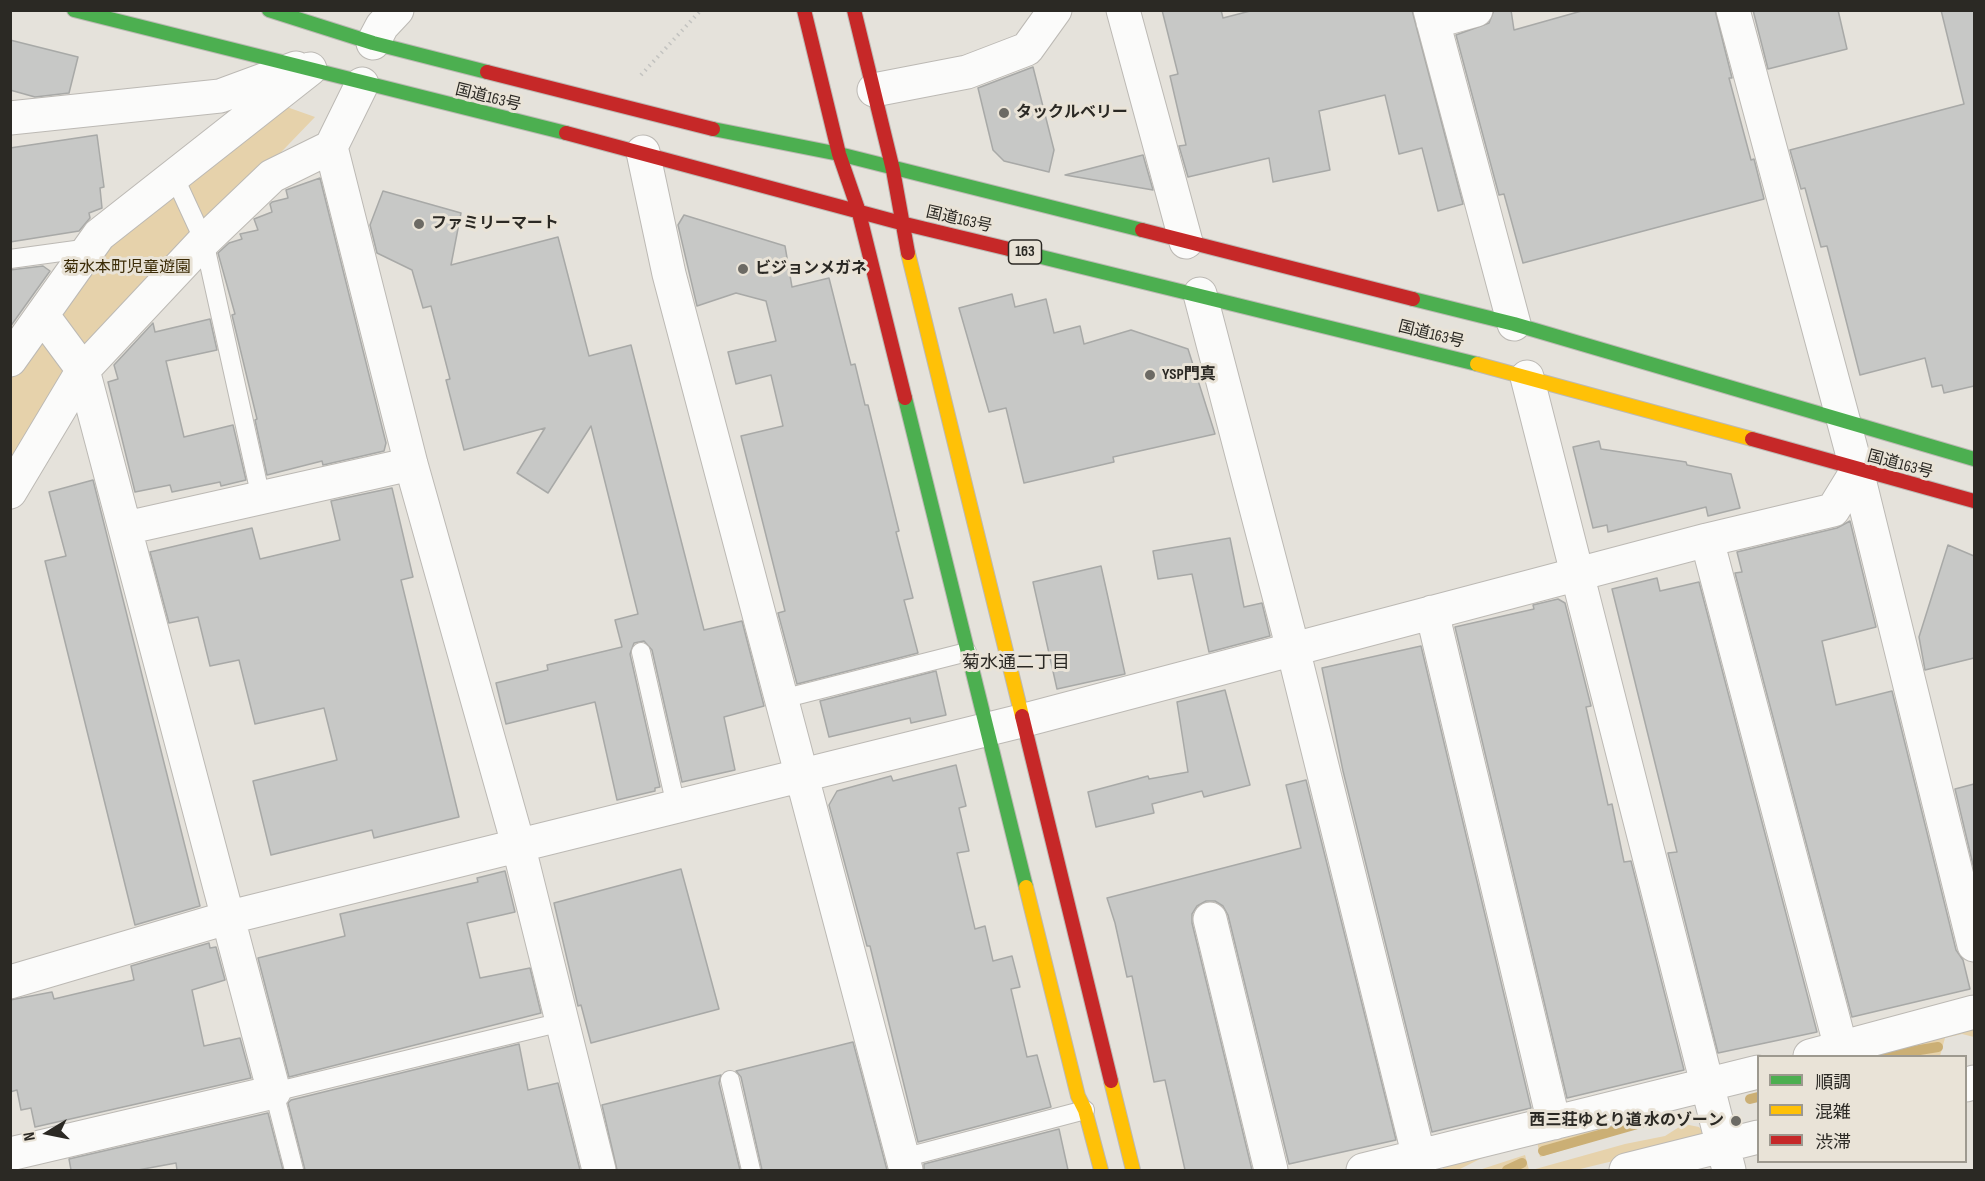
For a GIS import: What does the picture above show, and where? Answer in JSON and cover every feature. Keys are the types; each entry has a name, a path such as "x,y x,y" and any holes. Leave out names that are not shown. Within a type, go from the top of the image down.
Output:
{"main road":[{"name":"国道163号","path":"74,10 362,84 643,152 901,223 1200,294 1527,377 1857,471 1974,501"},
{"name":"国道163号","path":"269,10 373,43 614,105 706,128 839,154 893,170 1514,324 1841,418 1974,459"},
{"path":"804,10 839,154 858,210 1078,1096 1085,1110 1101,1170"},
{"path":"854,10 893,170 901,223 1025,720 1133,1170"}],"street":[{"path":"373,43 382,26 398,10"},
{"path":"874,90 967,72 1027,50 1055,10"},
{"path":"1123,10 1186,242"},
{"path":"1476,10 1431,16 1514,324"},
{"path":"1733,10 1857,471 1974,945"},
{"path":"10,118 220,96 303,68"},
{"path":"10,360 99,235 174,176 303,68"},
{"path":"10,492 83,370 204,241 272,176 332,147 362,84"},
{"path":"332,147 411,464 518,844 599,1170"},
{"path":"643,152 669,274 905,1164"},
{"path":"1200,294 1293,649 1419,1157"},
{"path":"10,1154 274,1092 230,917 83,370 43,316"},
{"path":"1527,377 1726,1158"},
{"path":"126,528 411,464"},
{"path":"10,982 230,917 1025,720 1707,540 1833,510 1857,471"},
{"path":"1707,540 1825,1052 1974,1012"},
{"path":"1432,612 1554,1123"},
{"path":"1210,919 1271,1170"},
{"path":"1363,1170 1757,1072"},
{"path":"1626,1170 1726,1158 1757,1138"}],"lane":[{"path":"174,176 204,241 261,498"},
{"path":"10,259 90,248"},
{"path":"641,652 676,806"},
{"path":"782,699 967,652"},
{"path":"294,1170 274,1092 562,1022"},
{"path":"730,1080 751,1170"},
{"path":"905,1164 1085,1110"}],"path":[{"path":"614,105 701,10"}],"green space":[{"name":"菊水本町児童遊園","path":"284,106 315,117 79,362 11,468 11,372 107,242"},
{"path":"1974,1022 1974,1037 1962,1034 1945,1038 1940,1055 1846,1055"},
{"path":"1666,1112 1643,1126 1540,1157 1537,1141 1486,1156 1458,1170 1443,1169 1438,1161"},
{"path":"1684,1124 1699,1127 1708,1138 1576,1170 1532,1170 1625,1144 1665,1136"},
{"path":"1525,1155 1529,1170 1479,1170"}],"building":[{"path":"1162,10 1221,10 1223,18 1254,10 1412,10 1463,204 1438,211 1422,148 1399,154 1385,95 1319,111 1330,170 1273,182 1269,158 1188,177 1179,146 1186,145 1170,76 1178,74"},
{"path":"1494,10 1511,10 1514,30 1585,10 1715,10 1732,78 1729,78 1764,199 1523,263 1504,194 1499,195 1456,35 1489,23"},
{"path":"1753,10 1838,10 1847,49 1768,69"},
{"path":"1941,10 1974,10 1974,386 1944,393 1942,385 1932,387 1925,358 1860,375 1827,246 1821,247 1805,188 1801,189 1790,150 1964,104"},
{"path":"10,40 78,57 69,93 35,97 10,90"},
{"path":"1033,67 1054,150 1049,172 1004,161 993,150 978,88"},
{"path":"97,135 104,187 100,188 102,208 89,213 90,218 79,231 10,242 10,148"},
{"path":"1143,155 1153,190 1065,175"},
{"path":"320,178 386,443 384,451 323,465 322,461 267,475 255,420 257,419 232,315 235,314 218,253 229,243 242,239 240,234 258,230 254,219 272,212 270,204 272,202 288,198 286,190"},
{"path":"383,191 461,213 451,265 558,237 589,356 631,345 704,630 742,621 764,706 724,717 735,770 682,782 652,650 644,641 634,643 630,654 660,787 655,788 655,791 617,800 595,702 506,724 496,683 548,670 547,665 622,647 615,620 638,614 591,426 548,493 517,473 545,428 464,450 446,380 450,379 431,306 423,308 412,270 377,253 370,225"},
{"path":"684,215 785,246 792,287 829,278 851,365 855,364 865,405 868,405 899,531 896,532 913,598 904,600 918,653 797,684 778,613 785,611 741,436 783,426 771,375 736,384 728,352 776,341 766,301 736,293 697,306 678,225"},
{"path":"43,266 50,271 10,327 10,270"},
{"path":"1012,294 1015,307 1046,299 1054,333 1080,326 1084,344 1131,330 1188,349 1215,434 1113,457 1114,462 1024,483 1006,408 989,412 959,308"},
{"path":"210,319 217,350 166,361 184,437 233,425 246,480 221,486 220,482 172,492 170,485 135,492 108,382 118,379 114,365 153,323 155,332"},
{"path":"1599,441 1601,449 1686,462 1687,465 1731,474 1740,508 1708,516 1706,507 1608,532 1607,525 1593,528 1573,447"},
{"path":"93,480 200,906 135,925 45,561 66,556 49,492"},
{"path":"392,488 413,577 401,580 459,817 374,838 372,830 271,855 253,781 337,760 324,708 255,724 239,660 210,666 198,617 169,623 150,552 252,528 260,559 340,540 331,501"},
{"path":"1850,521 1876,627 1822,641 1836,705 1892,691 1956,950 1963,960 1970,989 1852,1017 1735,573 1742,572 1737,552 1837,528"},
{"path":"1230,538 1244,607 1262,603 1270,636 1209,652 1192,574 1158,579 1153,551"},
{"path":"1948,545 1974,556 1974,658 1925,670 1919,637"},
{"path":"1101,566 1125,674 1057,689 1033,582"},
{"path":"1657,578 1660,591 1699,582 1817,1032 1718,1053 1668,853 1677,852 1612,589"},
{"path":"1558,599 1565,603 1591,706 1586,707 1608,805 1612,804 1624,862 1631,861 1684,1070 1567,1098 1455,627 1534,609 1533,605"},
{"path":"1421,646 1531,1108 1432,1132 1343,771 1322,668"},
{"path":"936,671 946,715 911,723 910,718 829,737 820,701"},
{"path":"1225,690 1250,785 1204,797 1202,791 1152,804 1154,813 1096,827 1088,792 1148,776 1149,779 1188,772 1177,702"},
{"path":"956,765 966,806 959,808 969,851 957,853 975,929 985,926 993,961 1012,956 1020,987 1011,989 1027,1057 1037,1055 1051,1107 918,1142 870,946 867,946 829,805 837,791 891,776 893,781"},
{"path":"1306,780 1396,1140 1289,1164 1228,915 1223,906 1215,901 1206,901 1197,906 1192,914 1192,923 1252,1170 1185,1170 1165,1080 1154,1082 1132,976 1127,977 1107,898 1301,848 1286,785"},
{"path":"1974,784 1974,869 1955,789"},
{"path":"681,869 719,1009 591,1043 581,1005 578,1006 554,903"},
{"path":"505,871 515,912 467,923 480,978 530,968 541,1013 289,1077 258,958 345,936 340,914 478,882 477,878"},
{"path":"209,943 210,948 216,947 225,980 192,990 204,1046 240,1038 251,1078 35,1127 31,1108 21,1110 17,1090 10,1092 10,1000 52,992 54,999 134,980 131,966"},
{"path":"853,1042 887,1170 762,1170 741,1077 736,1071"},
{"path":"519,1044 528,1090 558,1083 580,1170 305,1170 288,1103 291,1100"},
{"path":"721,1075 719,1083 740,1170 617,1170 602,1105"},
{"path":"268,1113 283,1170 177,1170 176,1163 138,1170 71,1170 69,1159"},
{"path":"1059,1129 1068,1170 924,1170 924,1164"}],"waterway":[{"path":"1889,1055 1938,1047"},
{"path":"1750,1099 1757,1097"},
{"path":"1543,1151 1641,1123"},
{"path":"1507,1170 1522,1163"}],"traffic: fast":[{"path":"74,10 566,133"},
{"path":"269,10 373,43 487,72"},
{"path":"713,129 839,154 1142,230"},
{"path":"1009,249 1477,364"},
{"path":"1413,299 1514,324 1974,459"},
{"path":"905,398 1026,887"}],"traffic: slow":[{"path":"908,253 1022,716"},
{"path":"1477,364 1752,439"},
{"path":"1026,887 1078,1096 1085,1110 1101,1170"},
{"path":"1111,1081 1133,1170"}],"traffic: jam":[{"path":"804,10 839,154 858,209 905,398"},
{"path":"854,10 893,170 908,253"},
{"path":"487,72 713,129"},
{"path":"566,133 901,223 1009,249"},
{"path":"1142,230 1413,299"},
{"path":"1752,439 1974,501"},
{"path":"1022,716 1111,1081"}],"place":[{"name":"タックルベリー","path":"1004,113"},
{"name":"ファミリーマート","path":"419,224"},
{"name":"ビジョンメガネ","path":"743,269"},
{"name":"YSP門真","path":"1150,375"},
{"name":"西三荘ゆとり道 水のゾーン","path":"1736,1121"}],"district":[{"name":"菊水通二丁目","path":"1016,663"}]}
